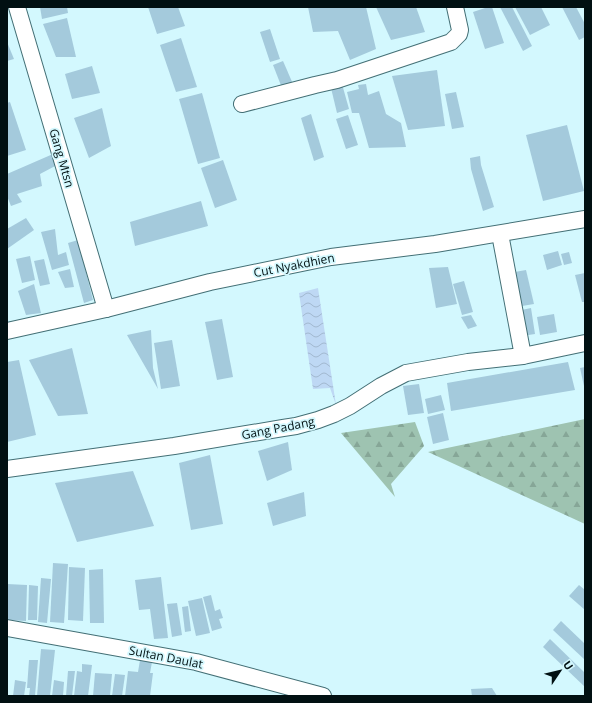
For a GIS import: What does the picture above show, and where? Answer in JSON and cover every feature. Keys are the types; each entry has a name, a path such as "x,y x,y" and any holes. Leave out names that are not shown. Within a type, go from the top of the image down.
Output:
{"street":[{"name":"Gang Mtsn","path":"17,7 106,309"},
{"path":"242,104 337,80 451,42 459,34 460,30 455,7"},
{"name":"Cut Nyakdhien","path":"7,331 106,309 210,282 330,257 435,244 585,220"},
{"path":"500,234 523,356"},
{"name":"Gang Padang","path":"7,468 174,446 296,426 334,414 406,373 468,362 523,356 585,344"},
{"name":"Sultan Daulat","path":"7,628 196,662 323,696"}],"green space":[{"path":"585,419 585,524 428,452"},
{"path":"415,422 424,446 391,484 395,497 341,433"}],"water":[{"path":"318,288 336,405 330,388 313,389 299,293"}],"building":[{"path":"40,7 67,7 68,13 42,19"},
{"path":"148,7 178,7 185,26 157,34"},
{"path":"308,7 366,7 376,49 350,60 338,31 313,32"},
{"path":"376,7 416,7 425,32 391,40"},
{"path":"492,7 504,43 485,49 473,12"},
{"path":"500,7 512,7 532,46 523,51"},
{"path":"515,7 541,7 550,25 530,35"},
{"path":"562,7 576,7 585,24 585,37 579,40"},
{"path":"67,18 76,57 56,57 43,24"},
{"path":"270,29 280,59 270,62 260,32"},
{"path":"181,38 197,87 176,92 160,45"},
{"path":"7,42 14,59 7,61"},
{"path":"283,61 293,84 282,88 273,65"},
{"path":"92,66 100,93 72,99 65,74"},
{"path":"437,70 445,126 408,130 392,76"},
{"path":"342,84 349,109 337,113 331,88"},
{"path":"366,84 368,95 379,91 386,114 401,123 406,147 369,148 359,113 352,113 347,92 359,89 358,85"},
{"path":"456,92 464,127 452,129 445,94"},
{"path":"202,93 220,158 198,164 179,99"},
{"path":"10,102 26,150 7,156 7,103"},
{"path":"102,108 111,146 89,158 74,118"},
{"path":"311,114 324,157 314,161 301,118"},
{"path":"348,115 358,145 346,149 336,119"},
{"path":"567,125 584,191 543,201 526,135"},
{"path":"53,154 57,165 40,174 42,186 17,194 22,202 11,206 7,196 7,174"},
{"path":"480,156 481,165 494,207 483,211 471,169 470,158"},
{"path":"223,160 237,200 215,208 201,168"},
{"path":"201,201 208,226 135,246 130,222"},
{"path":"26,218 34,230 7,249 7,229"},
{"path":"55,229 58,255 66,252 69,265 52,270 41,232"},
{"path":"78,240 93,300 84,303 68,243"},
{"path":"558,251 562,265 547,270 543,255"},
{"path":"569,252 572,263 564,265 561,254"},
{"path":"30,256 35,280 22,283 16,259"},
{"path":"44,259 50,284 40,286 34,261"},
{"path":"448,267 457,304 436,308 429,268"},
{"path":"70,269 74,287 65,288 58,272"},
{"path":"526,270 534,304 516,307 509,273"},
{"path":"585,273 585,302 582,302 575,275"},
{"path":"464,281 473,312 462,315 453,284"},
{"path":"34,284 41,313 26,315 18,291"},
{"path":"531,308 535,334 522,336 517,311"},
{"path":"554,314 557,332 540,335 537,317"},
{"path":"471,315 477,326 468,329 461,317"},
{"path":"222,319 233,377 217,380 205,322"},
{"path":"151,330 153,368 158,389 127,335"},
{"path":"172,340 180,386 161,389 154,343"},
{"path":"72,348 88,414 58,416 29,360"},
{"path":"19,360 36,435 7,442 7,362"},
{"path":"568,362 575,390 451,411 447,383"},
{"path":"585,367 585,386 584,386 580,368"},
{"path":"419,384 424,413 408,415 403,386"},
{"path":"441,395 445,410 428,414 425,399"},
{"path":"443,413 449,440 433,444 427,417"},
{"path":"288,442 292,470 267,481 258,451"},
{"path":"210,455 223,524 191,530 179,463"},
{"path":"133,471 154,526 77,542 55,483"},
{"path":"304,492 306,516 273,526 267,503"},
{"path":"53,563 68,564 64,623 50,622"},
{"path":"69,567 85,568 83,621 68,620"},
{"path":"103,569 104,623 90,623 89,570"},
{"path":"161,577 168,638 154,639 150,609 139,610 135,580"},
{"path":"41,578 51,579 47,623 38,622"},
{"path":"7,584 27,585 26,621 7,620"},
{"path":"29,585 38,586 37,620 28,620"},
{"path":"579,585 585,590 585,610 569,596"},
{"path":"211,595 215,611 220,609 223,618 219,619 222,628 212,631 203,597"},
{"path":"202,598 210,633 196,636 188,601"},
{"path":"177,603 182,635 172,637 167,604"},
{"path":"188,606 191,631 185,632 182,607"},
{"path":"561,621 585,644 585,660 553,630"},
{"path":"550,639 585,673 585,687 543,647"},
{"path":"41,649 55,650 50,696 37,696"},
{"path":"29,660 38,660 35,696 29,696 30,688 27,688"},
{"path":"140,660 152,662 150,673 153,673 150,696 125,696 128,671 138,672"},
{"path":"82,664 92,665 88,696 74,696 77,671 82,672"},
{"path":"68,671 75,671 72,696 66,696"},
{"path":"95,673 112,674 110,696 93,696"},
{"path":"115,674 125,675 122,696 112,696"},
{"path":"15,680 26,682 24,696 13,696"},
{"path":"54,680 64,682 63,696 52,696"},
{"path":"492,688 497,696 472,696 471,689"}]}
